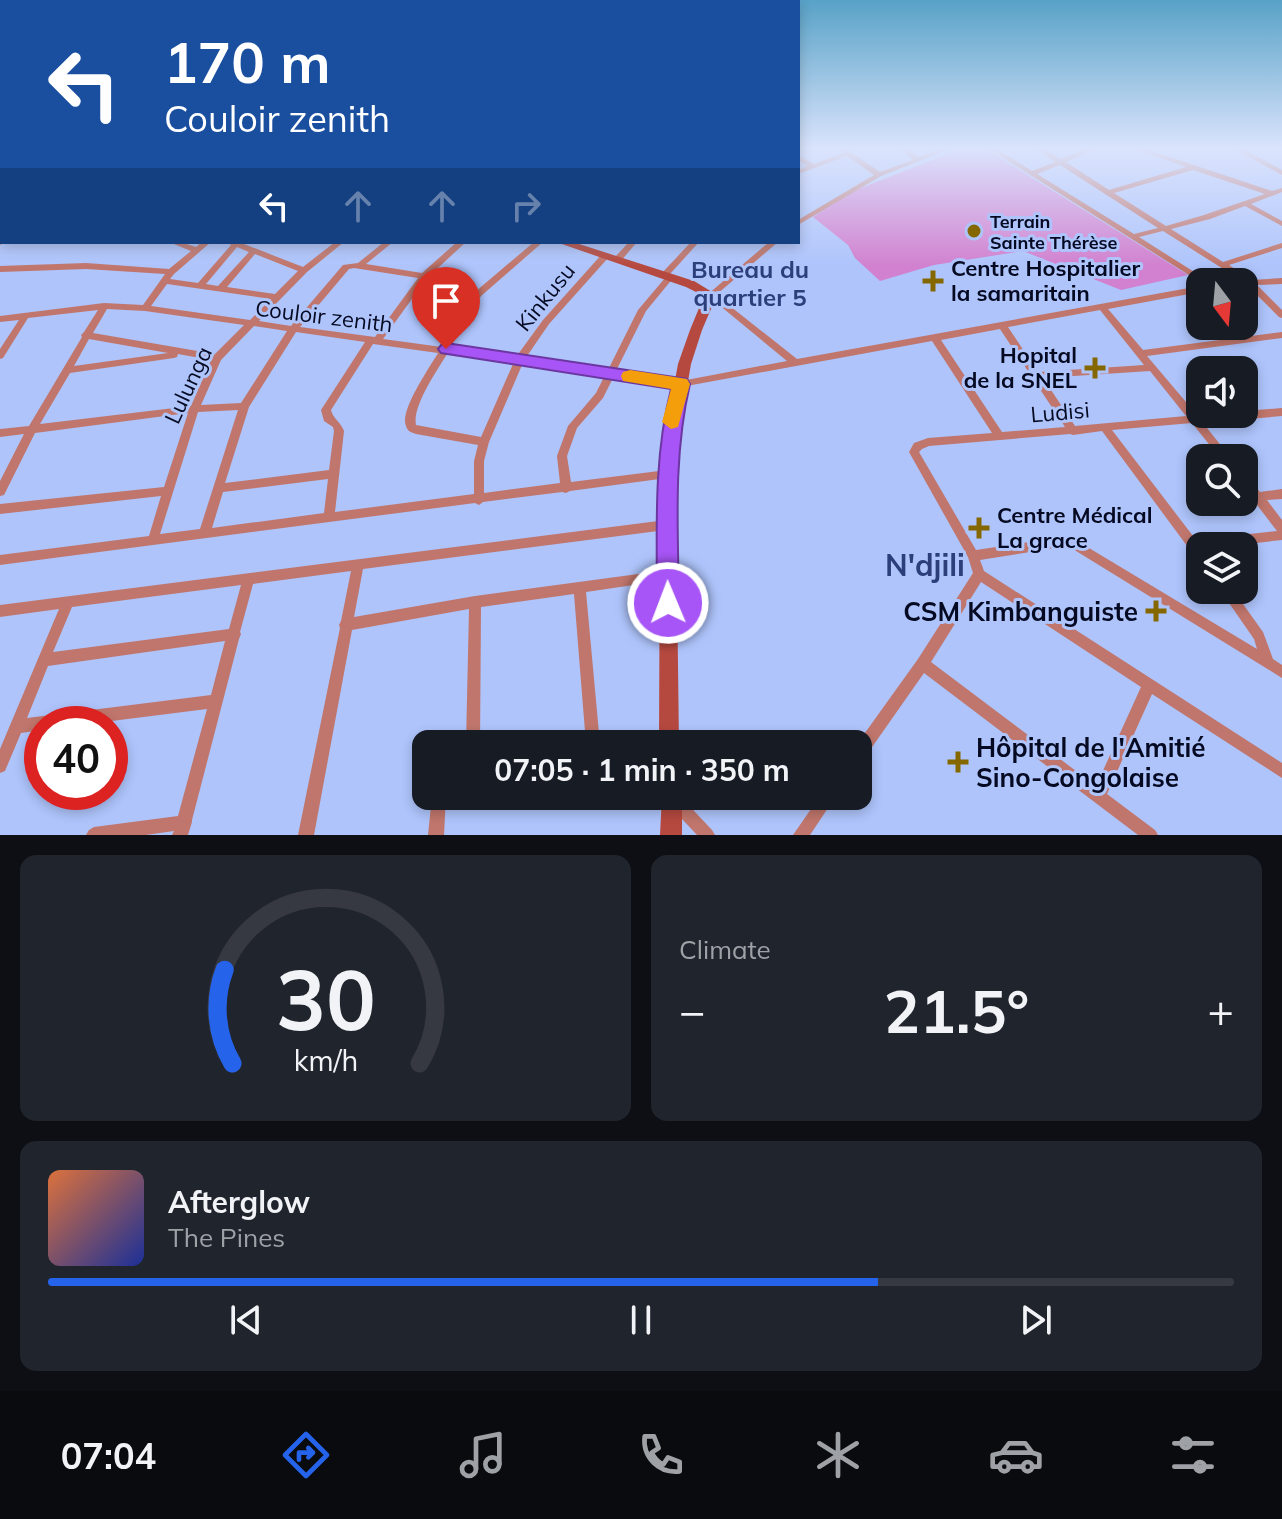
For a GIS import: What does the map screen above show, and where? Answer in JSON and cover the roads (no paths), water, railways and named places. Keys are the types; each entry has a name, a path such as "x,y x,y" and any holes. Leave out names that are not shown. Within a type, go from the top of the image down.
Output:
{"street":[{"path":"800,220 856,188"},
{"path":"1054,188 1186,269"},
{"path":"1102,188 1226,268"},
{"path":"1108,192 1122,188"},
{"path":"1255,188 1282,196"},
{"path":"1135,236 1282,190"},
{"path":"1245,203 1282,224"},
{"path":"178,244 195,250"},
{"path":"145,308 168,276 204,244"},
{"path":"201,285 232,244"},
{"path":"236,244 304,270"},
{"name":"Lulunga","path":"153,540 194,409 217,358 304,270 337,244"},
{"path":"359,266 386,244"},
{"path":"329,517 339,431 328,418 326,410 373,341 424,276 460,244"},
{"path":"484,442 411,427 409,416 482,290 537,244"},
{"path":"568,244 667,276 711,295 795,363"},
{"name":"Kinkusu","path":"479,500 479,461 484,442 520,359 546,322 611,258 630,244"},
{"path":"566,489 562,456 579,415 600,395 642,310 693,244"},
{"path":"669,730 666,525 670,427 695,331 711,295 772,244"},
{"path":"1222,265 1282,245"},
{"path":"222,287 254,251"},
{"path":"0,269 86,266 168,276 201,285 277,297"},
{"path":"204,534 244,406 292,331 346,267 359,266 424,276"},
{"path":"1258,282 1282,281"},
{"name":"Couloir zenith","path":"0,319 104,306 145,308 681,384 1186,291"},
{"path":"1258,294 1282,315"},
{"path":"1258,296 1282,323"},
{"path":"0,492 32,429 104,306"},
{"path":"1101,306 1186,409"},
{"path":"0,356 26,315"},
{"path":"1002,325 1073,431"},
{"path":"85,335 217,358"},
{"path":"1139,354 1282,335"},
{"path":"935,338 1000,437"},
{"path":"66,370 183,354"},
{"path":"1037,375 1151,368"},
{"path":"0,433 194,409 244,406"},
{"name":"Ludisi","path":"1258,414 1282,412"},
{"name":"Ludisi","path":"973,556 914,452 918,446 928,442 1186,420"},
{"path":"1105,428 1186,535"},
{"path":"1202,428 1215,444"},
{"path":"218,488 334,474"},
{"path":"0,560 667,474"},
{"path":"0,509 167,491"},
{"path":"1258,497 1282,494"},
{"path":"1258,498 1282,528"},
{"path":"0,611 666,525"},
{"path":"1258,539 1282,535"},
{"path":"1282,672 1069,541 973,556 979,574 1282,771"},
{"path":"306,835 358,566"},
{"path":"872,735 923,664 979,574"},
{"path":"345,625 475,602 668,575"},
{"path":"94,835 183,829 248,580"},
{"path":"579,587 592,730"},
{"path":"473,730 475,602"},
{"path":"0,766 67,604"},
{"path":"1236,604 1259,636 1267,660"},
{"path":"44,660 235,634"},
{"path":"923,664 1150,835"},
{"path":"1099,796 1149,685"},
{"path":"18,726 217,701"},
{"path":"436,835 438,810"},
{"path":"671,835 672,810"},
{"path":"684,810 707,835"},
{"path":"801,835 819,810"}],"place":[{"name":"Terrain Sainte Thérèse","path":"974,231"},
{"name":"Centre Hospitalier la samaritain","path":"933,281"},
{"name":"Hopital de la SNEL","path":"1095,368"},
{"name":"Centre Médical La grace","path":"979,528"},
{"name":"CSM Kimbanguiste","path":"1156,611"},
{"name":"Hôpital de l'Amitié Sino-Congolaise","path":"958,762"}],"district":[{"name":"Bureau du quartier 5","path":"750,283"},
{"name":"N'djili","path":"925,565"}]}
